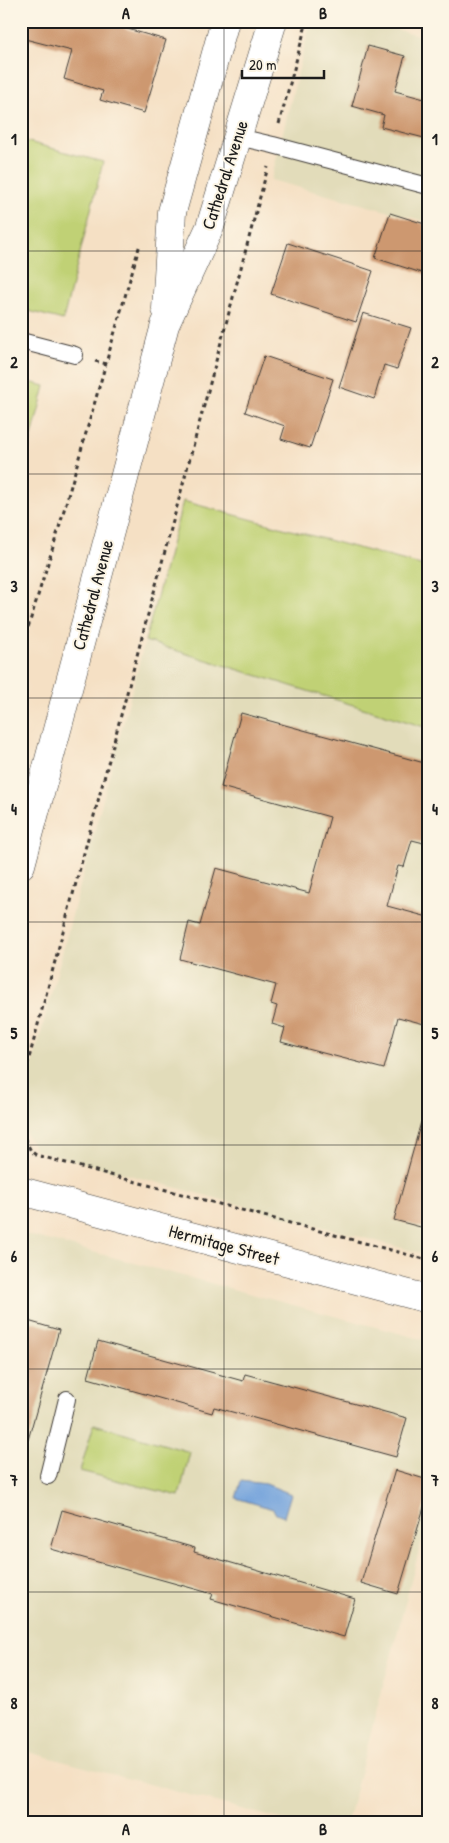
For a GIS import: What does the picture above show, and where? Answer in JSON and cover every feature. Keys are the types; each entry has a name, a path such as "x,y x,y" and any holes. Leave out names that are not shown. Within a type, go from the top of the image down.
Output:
{"main road":[{"name":"Cathedral Avenue","path":"165,325 172,212 226,21"},
{"name":"Cathedral Avenue","path":"21,865 165,325 210,227 273,21"},
{"name":"Hermitage Street","path":"21,1191 428,1299"}],"lane":[{"path":"238,137 274,144 428,186"},
{"path":"21,341 75,355"},
{"path":"48,1476 68,1399"}],"path":[{"path":"21,1088 307,21"},
{"path":"21,650 61,522 142,236"},
{"path":"21,1132 31,1151 36,1154 428,1260"}],"shaded area":[{"path":"311,21 367,21 428,38 428,222 271,180"},
{"path":"145,641 428,728 428,1255 36,1150 21,1126 21,1108"},
{"path":"21,1233 428,1341 428,1517 347,1822 291,1822 21,1750"}],"green space":[{"path":"21,140 103,162 63,320 21,309"},
{"path":"21,380 45,386 21,479"},
{"path":"183,501 428,567 428,728 145,641"},
{"path":"94,1424 190,1452 179,1496 80,1471"}],"water":[{"path":"241,1481 266,1484 291,1494 284,1517 276,1514 273,1509 236,1498"}],"building":[{"path":"21,21 119,21 117,26 166,40 144,113 100,100 103,91 64,79 72,51 21,38"},
{"path":"368,46 405,56 395,91 428,100 428,139 381,127 384,115 352,106"},
{"path":"390,213 428,225 428,275 375,258"},
{"path":"288,243 373,271 356,322 271,294"},
{"path":"363,313 411,328 397,369 384,365 374,399 339,387"},
{"path":"264,356 333,379 310,448 281,439 285,426 245,412"},
{"path":"241,713 428,764 428,844 412,840 404,867 398,866 387,906 428,917 428,1025 398,1017 384,1069 281,1042 285,1028 272,1024 277,1006 271,1004 276,985 180,959 189,922 200,925 216,868 309,893 330,817 221,787"},
{"path":"421,1122 428,1123 428,1229 394,1220"},
{"path":"21,1319 59,1330 28,1440 21,1439"},
{"path":"98,1341 243,1381 245,1374 407,1418 396,1457 214,1407 212,1413 88,1378"},
{"path":"395,1470 428,1480 428,1494 398,1594 361,1583"},
{"path":"62,1510 195,1548 194,1552 355,1599 344,1637 211,1599 213,1594 51,1549"}]}
